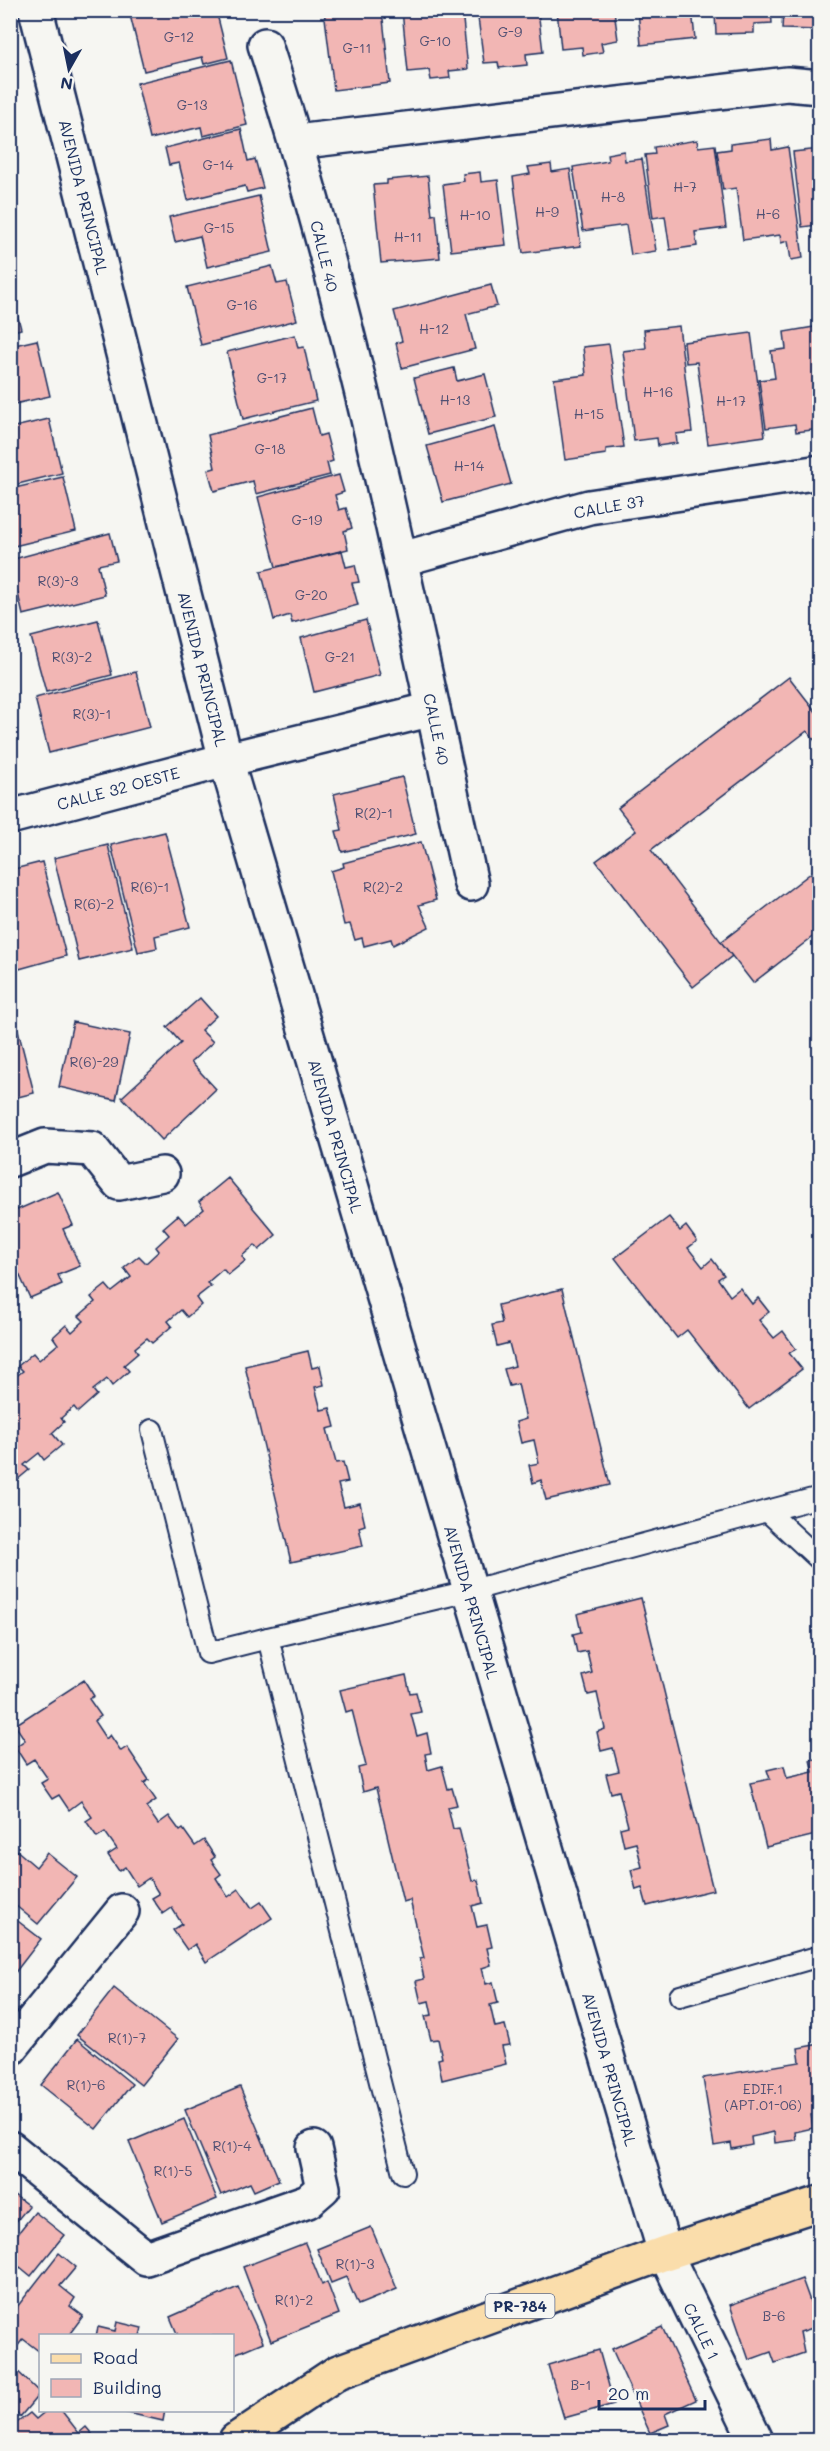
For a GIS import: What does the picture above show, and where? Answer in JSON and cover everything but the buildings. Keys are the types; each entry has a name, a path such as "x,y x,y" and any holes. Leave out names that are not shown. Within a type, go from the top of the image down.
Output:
{"main road":[{"name":"PR-784","path":"236,2440 338,2372 665,2253 819,2203"}],"street":[{"name":"AVENIDA PRINCIPAL","path":"36,10 226,760 665,2253"},
{"name":"CALLE 40","path":"265,45 296,142 402,559 471,884"},
{"path":"296,142 787,84 819,87"},
{"name":"CALLE 37","path":"402,559 589,507 819,472"},
{"name":"CALLE 32 OESTE","path":"12,809 433,709"},
{"path":"10,1160 45,1146 92,1149 119,1183 162,1174"},
{"path":"10,2049 122,1911"},
{"path":"10,2148 146,2258 308,2201 323,2188 314,2148"},
{"name":"CALLE 1","path":"665,2253 756,2440"}],"lane":[{"path":"152,1430 208,1653 469,1591 819,1497"},
{"path":"767,1511 819,1560"},
{"path":"268,1638 403,2173"},
{"path":"680,1996 819,1956"}]}
